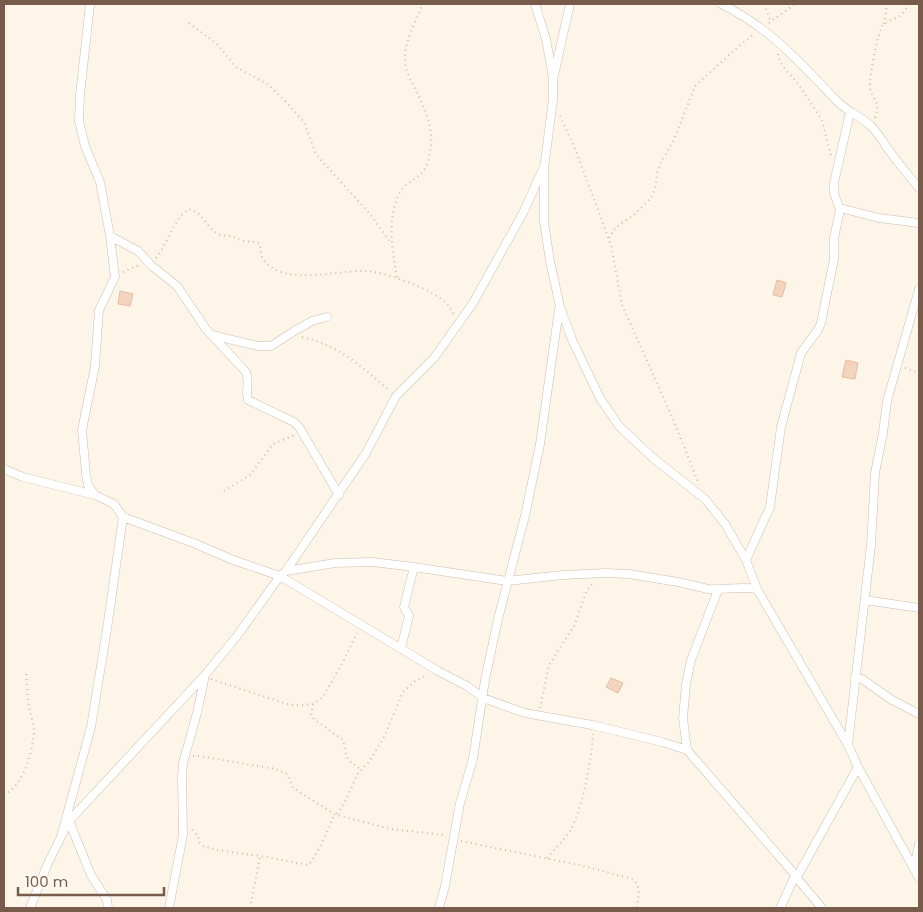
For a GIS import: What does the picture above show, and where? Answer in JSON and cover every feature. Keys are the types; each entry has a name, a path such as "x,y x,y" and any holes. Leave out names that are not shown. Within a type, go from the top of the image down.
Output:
{"street":[{"path":"90,4 79,121 85,146 100,182 115,277 99,310 95,366 82,430 88,485 95,495"},
{"path":"535,4 546,39 553,78 553,100 544,168 544,222 560,307 573,342 610,414 619,426 653,458 705,499 725,524 746,560 757,589 848,744 919,878"},
{"path":"553,78 570,4"},
{"path":"721,4 746,17 760,29 774,37 850,112 872,128 919,188"},
{"path":"746,560 767,518 770,507 782,427 801,353 821,323 834,259 834,238 840,208 834,193 834,183 850,112"},
{"path":"30,908 69,821 205,676 283,574 339,495 366,452 396,396 434,358 473,302 523,213 544,168"},
{"path":"840,208 879,218 919,224"},
{"path":"110,236 138,251 152,266 177,286 201,322 246,372 248,377 248,400 294,422 303,433 339,495"},
{"path":"848,744 874,513 874,473 883,433 886,406 919,289"},
{"path":"439,908 445,886 460,803 473,759 483,698 507,581 540,444 560,307"},
{"path":"212,335 258,346 271,346 312,321 327,317"},
{"path":"4,469 23,477 95,495 114,504 123,517 233,560 283,574 359,624 467,686 483,698 511,709 592,724 687,750 822,908"},
{"path":"61,837 91,727 123,517"},
{"path":"283,574 335,563 372,562 507,581 562,575 606,573 649,576 718,590 748,587 757,589"},
{"path":"400,648 409,616 404,607 414,567"},
{"path":"687,750 683,718 686,684 691,660 718,590"},
{"path":"865,600 919,608"},
{"path":"169,908 183,830 182,778 185,757 205,676"},
{"path":"856,678 862,679 892,700 919,714"},
{"path":"780,908 858,766"},
{"path":"69,821 92,875 107,900 108,908"},
{"path":"914,868 919,844"}],"path":[{"path":"397,278 391,243 393,218 399,194 406,184 422,173 429,159 431,144 426,112 406,71 404,59 407,45 423,4"},
{"path":"764,4 771,22 780,61 812,103 822,120 831,157"},
{"path":"609,238 616,228 635,214 651,198 655,190 660,164 673,142 695,86 739,46 795,4"},
{"path":"872,128 878,111 877,100 870,86 871,70 879,35 884,24 887,4"},
{"path":"884,24 899,17 909,4"},
{"path":"189,23 217,44 236,67 269,85 298,114 304,122 320,160 370,214 391,243"},
{"path":"553,100 576,151 609,238 622,305 673,419 698,484"},
{"path":"115,277 144,263 152,266 165,246 173,226 189,209 198,213 213,231 220,235 260,244 262,259 272,268 282,272 309,275 369,271 397,278 435,295 448,304 459,322"},
{"path":"302,337 316,340 338,350 396,396"},
{"path":"897,365 919,373"},
{"path":"224,491 250,475 273,444 293,435 303,433"},
{"path":"537,715 544,694 549,664 574,626 587,590 593,582 606,573"},
{"path":"205,676 287,704 313,704 322,697 344,660 359,624"},
{"path":"183,830 190,828 195,831 199,842 208,848 308,865 313,861 319,846 336,814 346,800 361,769 369,762 384,737 398,700 407,687 415,681 438,671"},
{"path":"4,796 12,790 19,780 29,758 32,745 34,728 27,692 26,672"},
{"path":"313,704 311,715 343,740 347,760 361,769"},
{"path":"548,858 570,830 578,814 592,749 592,724"},
{"path":"185,757 199,756 263,766 282,771 286,774 293,788 336,814 390,829 434,833 584,866 636,881 639,894 637,908"},
{"path":"250,908 261,856"}],"building":[{"path":"777,280 786,283 782,297 773,295"},
{"path":"120,291 133,294 130,306 118,304"},
{"path":"846,360 858,363 855,379 842,377"},
{"path":"611,678 623,683 618,693 606,687"}]}
